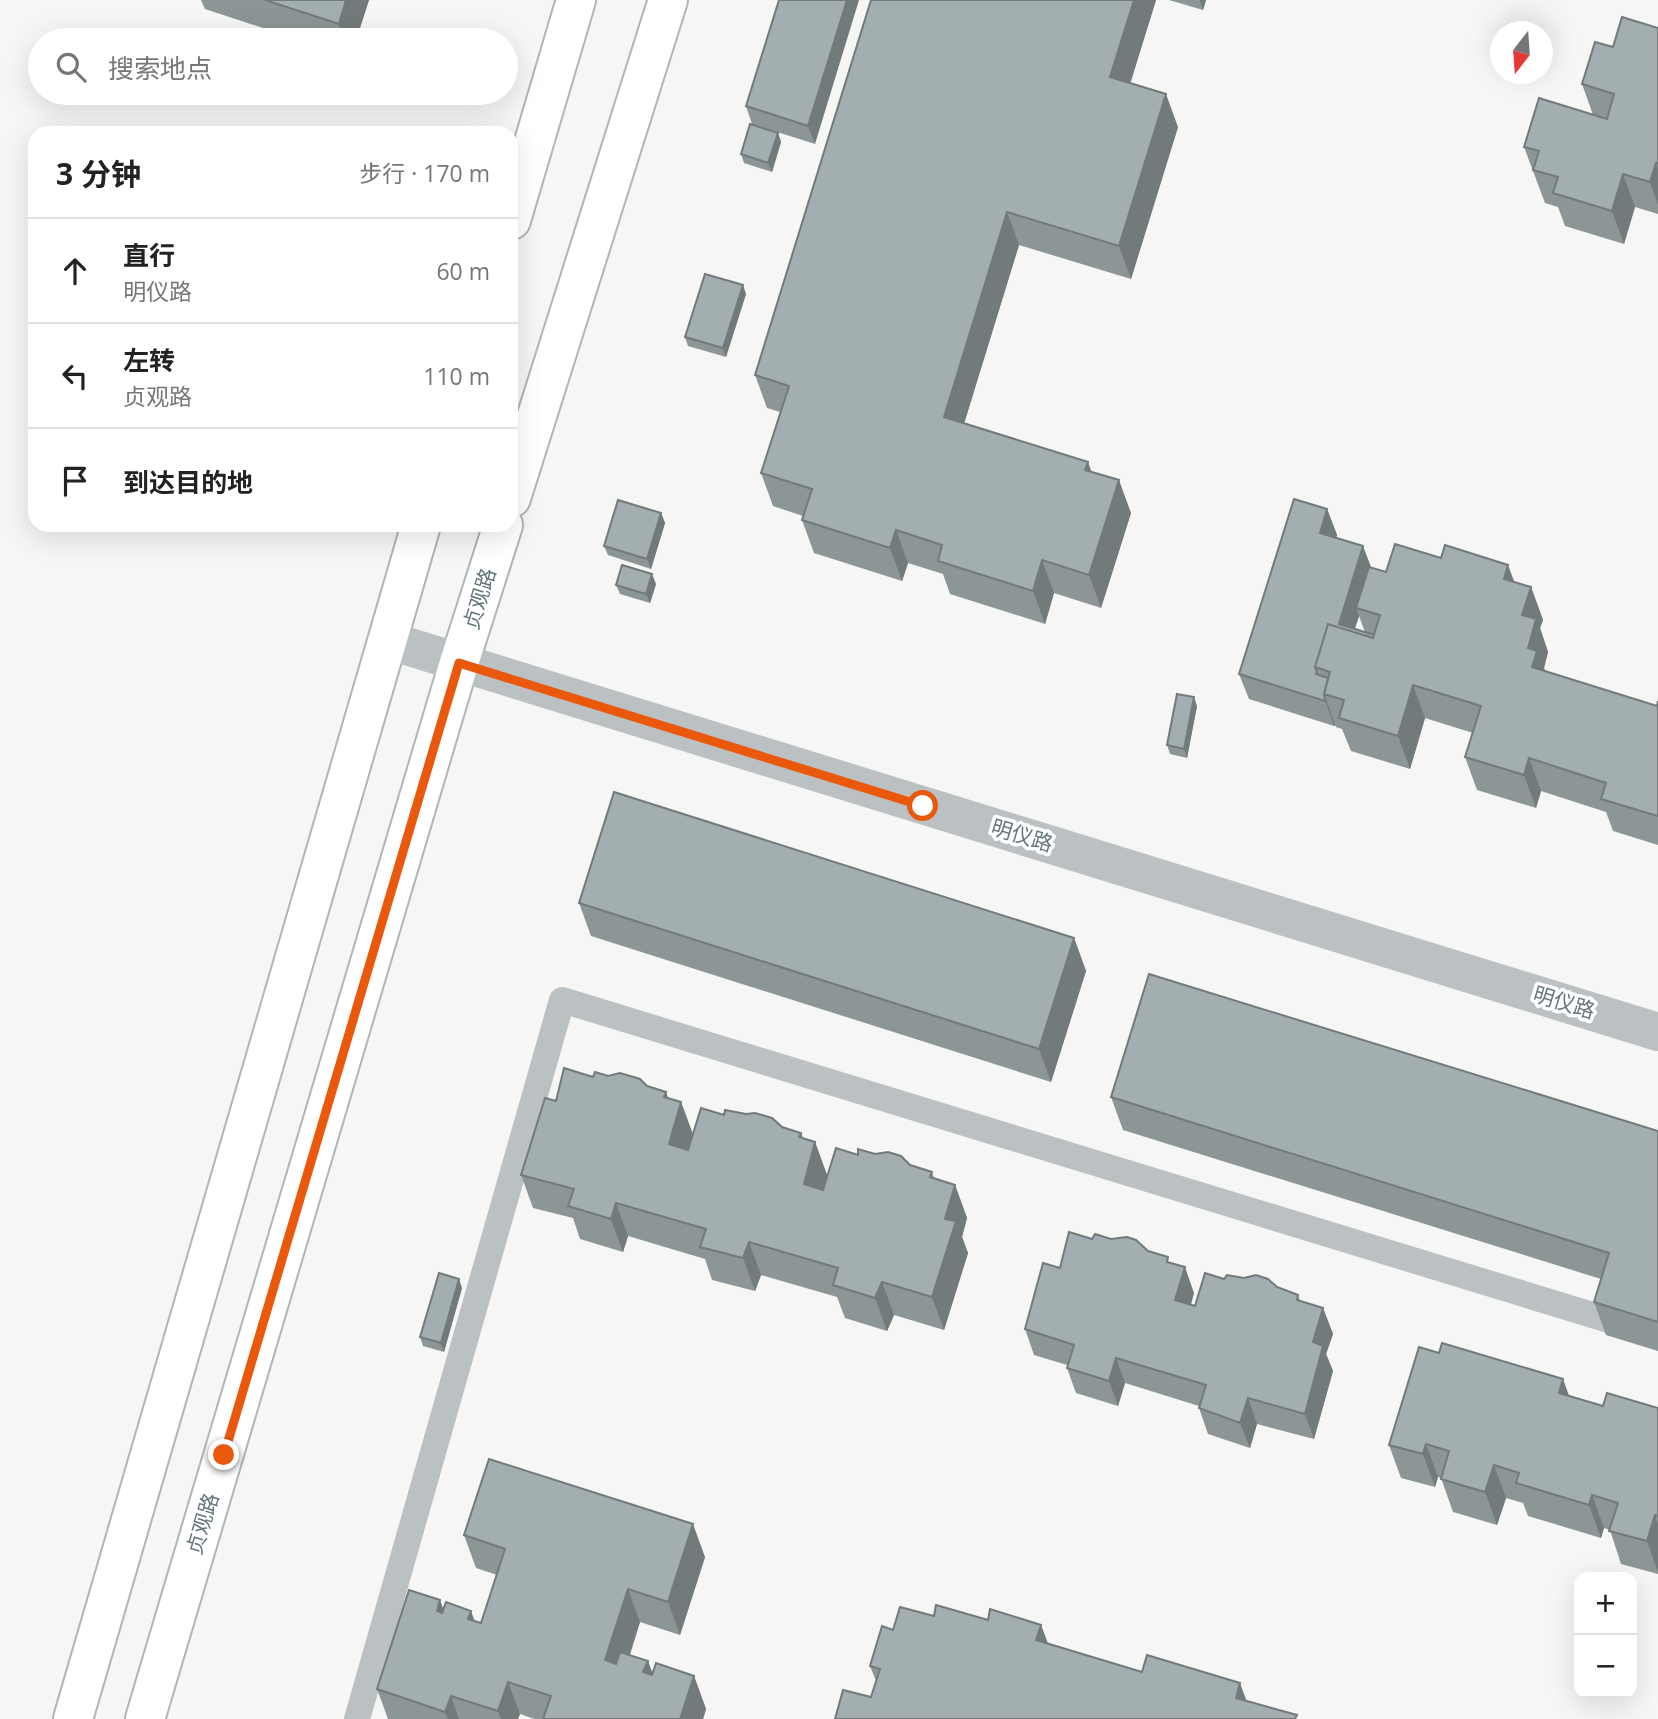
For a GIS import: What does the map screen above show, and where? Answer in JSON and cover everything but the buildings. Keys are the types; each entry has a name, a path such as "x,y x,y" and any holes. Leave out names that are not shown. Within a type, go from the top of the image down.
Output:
{"main road":[{"path":"518,196 576,0"},
{"path":"518,476 668,0"},
{"path":"73,1719 419,532"},
{"name":"贞观路","path":"145,1719 459,663 501,532"}],"street":[{"name":"明仪路","path":"387,640 1658,1032"}],"lane":[{"path":"357,1719 562,1000 1658,1335"}],"route":[{"path":"224,1455 459,663 923,806"}]}
